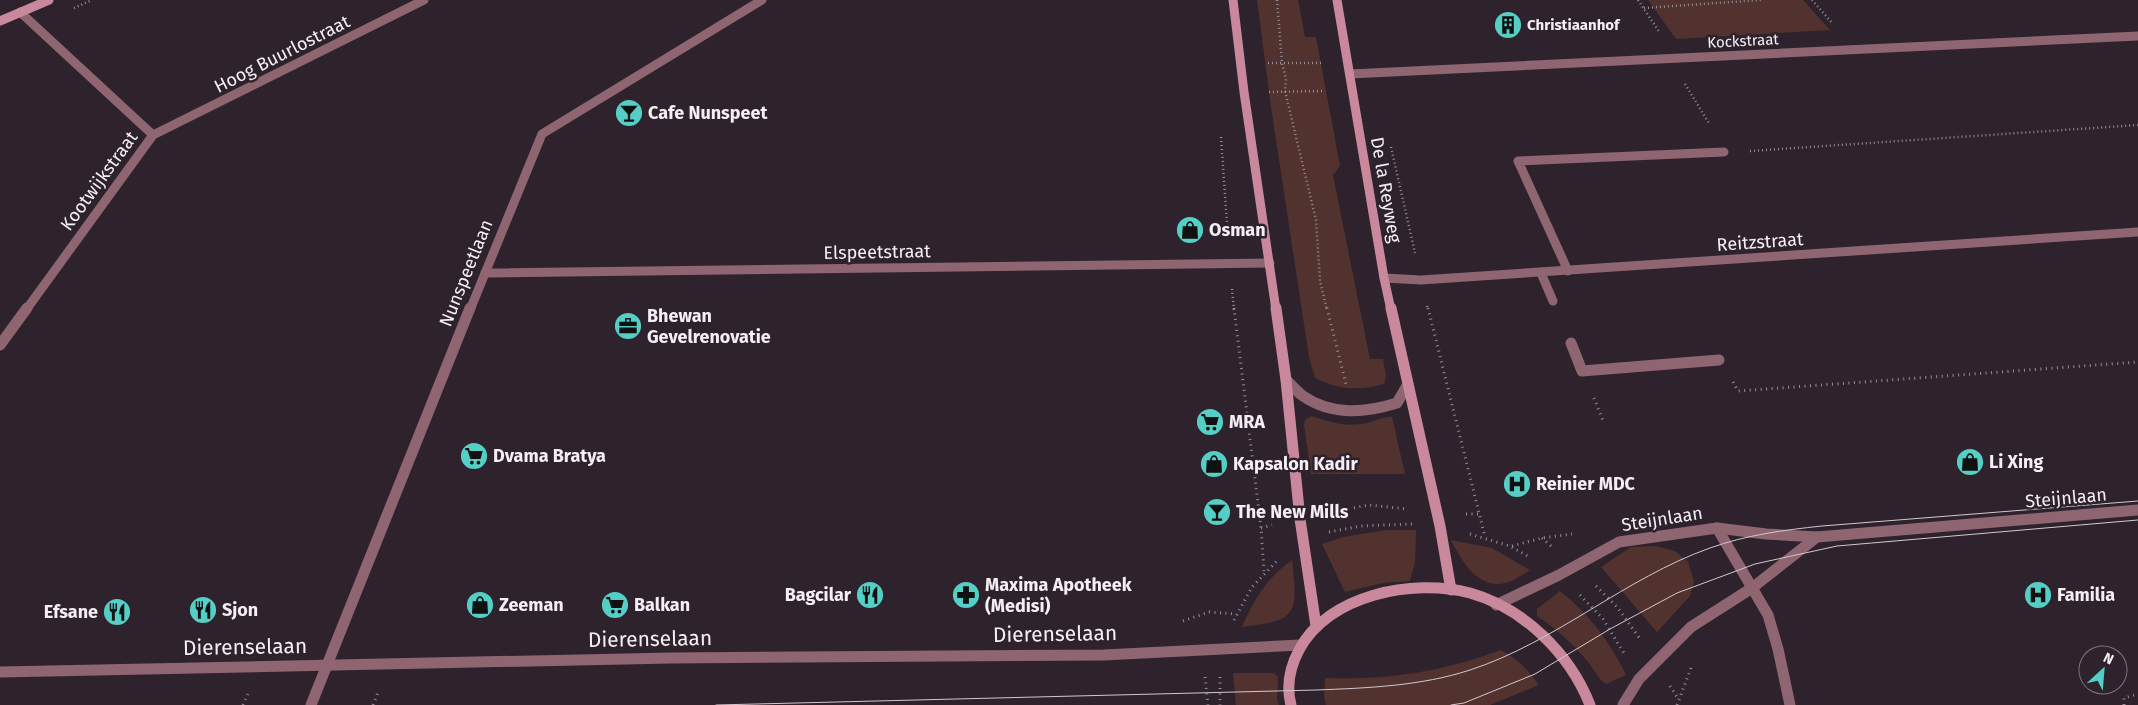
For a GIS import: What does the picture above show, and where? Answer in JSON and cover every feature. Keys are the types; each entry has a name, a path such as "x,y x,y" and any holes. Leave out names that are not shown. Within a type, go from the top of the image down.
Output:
{"street":[{"path":"0,21 49,0"},
{"name":"Hoog Buurlostraat","path":"153,135 424,0"},
{"name":"Nunspeetlaan","path":"311,705 538,140 550,128 762,0"},
{"path":"1233,0 1244,92 1286,380 1300,519 1316,626"},
{"name":"De la Reyweg","path":"1337,0 1384,278 1437,512 1451,590"},
{"name":"Kootwijkstraat","path":"0,345 153,135 20,12"},
{"name":"Kockstraat","path":"1350,74 2138,36"},
{"path":"1568,271 1518,161 1724,152"},
{"name":"Reitzstraat","path":"1384,278 1421,280 2138,232"},
{"name":"Elspeetstraat","path":"485,273 1270,263"},
{"path":"1541,272 1553,301"},
{"path":"1571,343 1582,371 1720,360"},
{"path":"1286,380 1301,396 1329,408 1351,411 1378,410 1398,402 1408,384"},
{"name":"Steijnlaan","path":"1496,605 1576,566 1618,542 1717,528 1766,534 1817,537 2138,510"},
{"path":"1717,528 1768,615 1789,692 1790,705"},
{"path":"1623,705 1639,679 1691,627 1752,588 1817,537"},
{"path":"1291,705 1289,698 1289,671 1300,645 1316,626 1332,613 1366,597 1391,591 1417,589 1451,590 1472,594 1496,605 1532,626 1553,645 1573,669 1586,690 1590,705"},
{"name":"Dierenselaan","path":"0,672 671,658 1104,655 1300,645"}],"path":[{"path":"1277,0 1282,63 1286,79 1285,91 1316,220 1320,281 1341,360 1351,411"},
{"path":"1638,0 1707,117 1724,152 2138,125"},
{"path":"1644,8 1761,0"},
{"path":"1240,63 1348,63"},
{"path":"1244,92 1352,90"},
{"path":"1720,360 1738,391 2138,362"},
{"path":"1260,528 1370,505 1479,514"},
{"path":"1542,538 1576,566 1618,608 1656,662 1679,700"},
{"path":"2124,705 2124,698 2138,694"}],"shaded area":[{"path":"1257,0 1298,0 1305,37 1316,37 1340,166 1333,175 1370,359 1383,359 1386,376 1384,384 1365,388 1349,388 1333,385 1315,378 1309,357 1271,107"},
{"path":"1648,0 1803,0 1830,30 1676,39"},
{"path":"1311,416 1348,425 1392,417 1405,474 1311,474 1304,424 1305,420"},
{"path":"1387,530 1416,530 1415,562 1410,581 1383,583 1345,592 1322,544 1343,537"},
{"path":"1451,540 1492,548 1530,570 1509,582 1489,583 1480,579 1466,566"},
{"path":"1655,546 1675,551 1688,562 1694,581 1690,596 1657,632 1601,567 1631,547"},
{"path":"1292,560 1295,592 1294,603 1290,611 1284,617 1274,621 1242,627 1251,607 1262,590 1275,574"},
{"path":"1560,591 1598,629 1626,675 1606,684 1571,644 1537,616 1537,609"},
{"path":"1501,650 1522,665 1539,685 1490,705 1326,705 1324,696 1325,678 1371,678 1414,673 1457,664"},
{"path":"1233,673 1274,673 1278,677 1277,699 1279,705 1236,705"}],"tram line":[{"path":"716,705 1316,690 1413,683 1433,680 1470,670 1502,658 1561,627 1619,592 1679,561 1710,548 1751,536 1822,526 2138,501"},
{"path":"1451,705 1464,703 1535,674 1610,629 1677,593 1755,564 1837,546 2138,520"}],"place":[{"name":"Christiaanhof","path":"1508,25"},
{"name":"Cafe Nunspeet","path":"629,113"},
{"name":"Osman","path":"1190,230"},
{"name":"Bhewan Gevelrenovatie","path":"628,326"},
{"name":"MRA","path":"1210,422"},
{"name":"Dvama Bratya","path":"474,456"},
{"name":"Li Xing","path":"1970,462"},
{"name":"Kapsalon Kadir","path":"1214,464"},
{"name":"Reinier MDC","path":"1517,484"},
{"name":"The New Mills","path":"1217,512"},
{"name":"Bagcilar","path":"870,595"},
{"name":"Maxima Apotheek (Medisi)","path":"966,595"},
{"name":"Familia","path":"2038,595"},
{"name":"Zeeman","path":"480,605"},
{"name":"Balkan","path":"615,605"},
{"name":"Sjon","path":"203,610"},
{"name":"Efsane","path":"117,612"}]}
